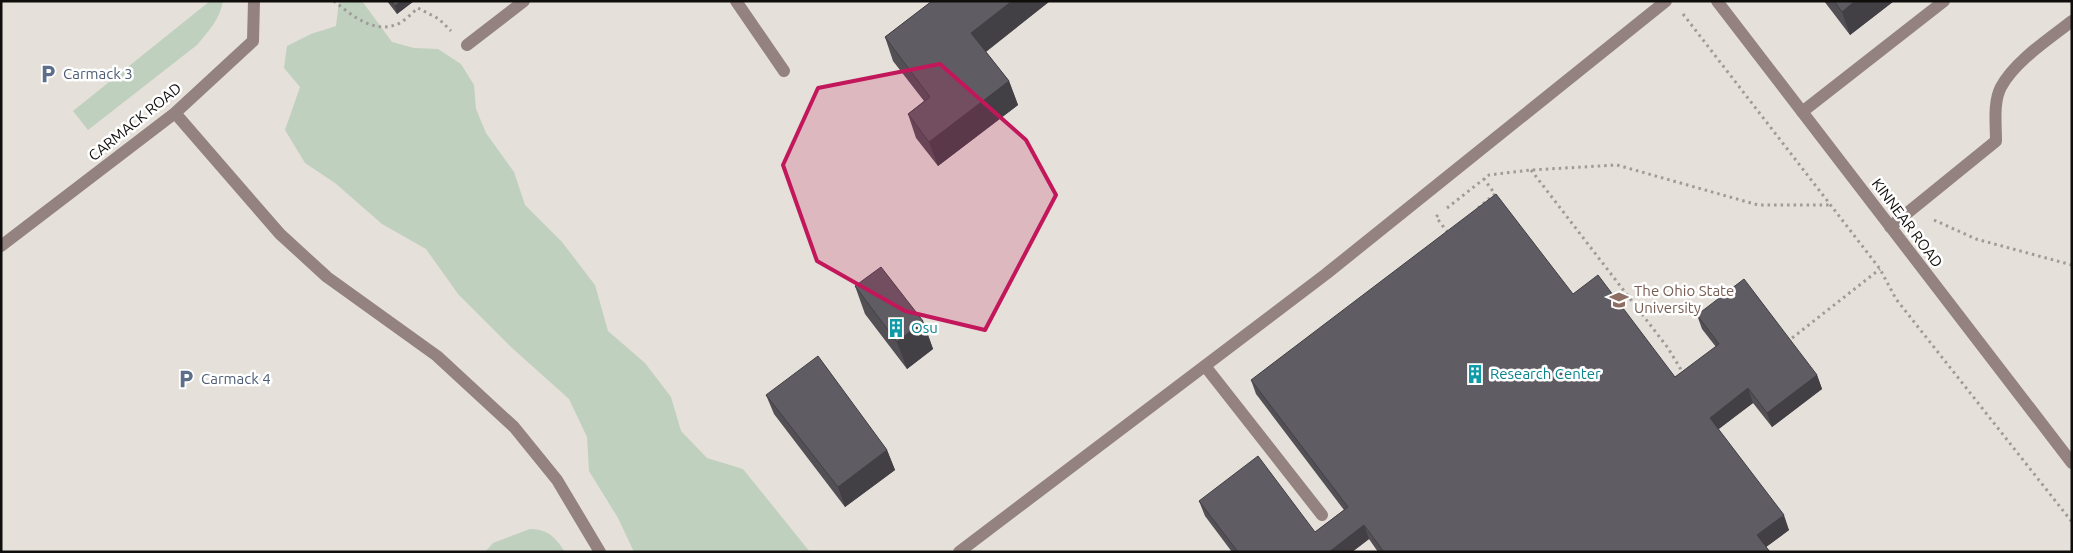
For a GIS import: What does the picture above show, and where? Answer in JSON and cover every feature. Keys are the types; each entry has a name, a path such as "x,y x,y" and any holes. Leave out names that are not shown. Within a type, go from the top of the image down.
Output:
{"street":[{"name":"CARMACK ROAD","path":"1,246 175,113 253,41 254,1"},
{"path":"467,45 524,1"},
{"path":"736,1 784,71"},
{"path":"959,552 1333,268 1666,1"},
{"name":"KINNEAR ROAD","path":"1717,1 2072,463"},
{"path":"1802,112 1944,1"},
{"path":"1890,227 1996,141 1996,111 2001,88 2026,58 2072,21"},
{"path":"175,113 238,188 327,277 437,356 514,427 557,480 600,552"},
{"path":"1205,366 1322,515"}],"path":[{"path":"334,1 354,17 375,26 396,25 418,8 439,19 467,45"},
{"path":"1679,9 1880,269 1896,299 2072,522"},
{"path":"1454,240 1436,217 1489,175 1531,170 1617,165 1758,204 1831,205"},
{"path":"1531,170 1668,348 1683,373"},
{"path":"1484,179 1501,201"},
{"path":"1476,210 1495,194"},
{"path":"1933,220 1976,239 2072,265"},
{"path":"1787,343 1880,269"}],"highlighted area":[{"path":"940,64 1026,140 1056,195 985,330 905,311 817,261 783,165 818,88"}],"green space":[{"path":"210,1 223,1 216,19 197,45 88,130 73,111"},
{"path":"339,1 362,1 392,42 414,48 438,49 461,64 474,85 476,109 486,133 514,172 525,205 562,242 595,285 608,331 645,363 671,397 681,431 707,458 743,469 810,552 634,552 618,518 589,471 587,437 569,399 511,347 458,294 426,249 382,224 335,183 305,163 285,130 300,87 284,68 287,46 311,34 336,26"},
{"path":"530,529 536,529 551,535 565,552 485,552 493,543"}],"building":[{"path":"391,1 401,1 395,6"},
{"path":"932,1 1012,1 971,33 1009,81 929,142 908,114 930,97 885,37"},
{"path":"1834,1 1855,1 1842,12"},
{"name":"Research Center","path":"1496,194 1573,294 1598,275 1675,377 1719,344 1697,315 1744,279 1817,375 1767,413 1748,388 1710,418 1784,515 1757,535 1770,552 1384,552 1364,525 1329,552 1238,552 1199,501 1258,456 1315,532 1348,507 1251,380"},
{"path":"881,267 923,321 897,342 855,286"},
{"path":"818,356 887,450 838,487 766,395"}],"place":[{"name":"Carmack 3","path":"48,74"},
{"name":"The Ohio State University","path":"1619,300"},
{"name":"Osu","path":"896,328"},
{"name":"Research Center","path":"1475,374"},
{"name":"Carmack 4","path":"186,379"}]}
